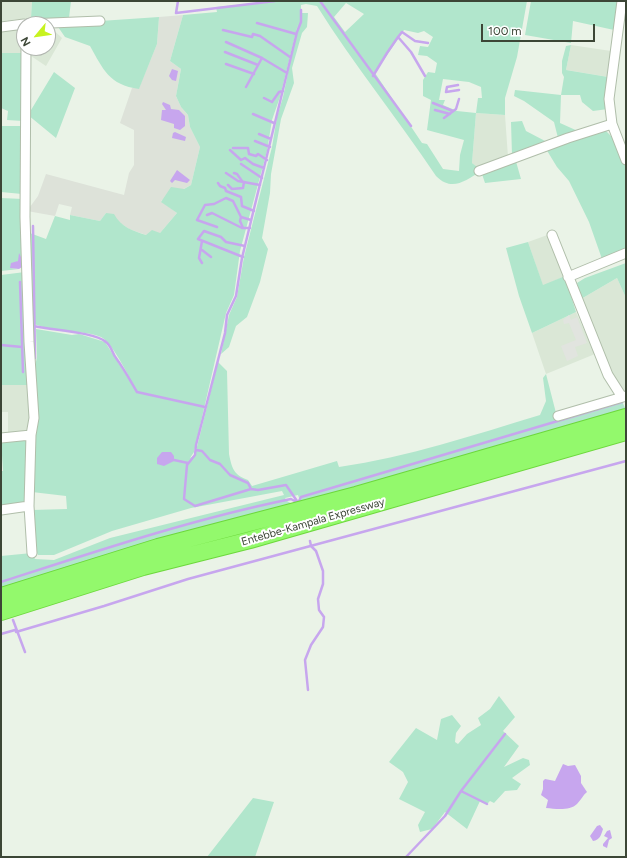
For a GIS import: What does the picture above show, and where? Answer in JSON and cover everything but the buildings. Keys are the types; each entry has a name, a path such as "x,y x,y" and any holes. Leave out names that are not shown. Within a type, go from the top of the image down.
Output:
{"highway":[{"name":"Entebbe-Kampala Expressway","path":"1,596 158,547 356,495 626,417"},
{"name":"Entebbe-Kampala Expressway","path":"1,612 149,565 250,540 626,432"}],"street":[{"path":"622,1 610,87 610,111 612,124 626,160"},
{"path":"56,23 100,21"},
{"path":"1,27 16,25"},
{"path":"26,56 25,217 29,342 34,418 31,434 29,506 32,553"},
{"path":"479,171 568,138 612,124"},
{"path":"552,235 608,375 624,396 558,416"},
{"path":"568,277 626,253"},
{"path":"1,438 31,434"},
{"path":"1,510 29,506"}],"shaded area":[{"path":"1,1 32,2 31,16 16,16 16,20 1,21"},
{"path":"183,15 170,61 181,69 176,96 181,107 188,115 190,127 200,147 191,185 161,201 177,213 160,233 146,235 129,229 106,213 100,221 70,215 72,207 59,204 55,216 27,211 38,196 46,174 124,195 129,173 134,165 134,130 120,123 132,88 139,88 157,44 159,17"},
{"path":"16,28 16,53 1,53 1,30"},
{"path":"56,32 62,38 56,48"},
{"path":"571,45 611,51 608,77 566,70"},
{"path":"31,56 52,56 46,66"},
{"path":"172,69 178,71 176,81 172,80 169,76"},
{"path":"163,102 170,105 171,109 179,110 185,116 185,126 180,130 174,128 174,124 161,120 162,110 166,110 162,104"},
{"path":"476,113 505,115 508,157 478,169 472,163"},
{"path":"175,132 186,137 185,141 172,138 173,133"},
{"path":"177,170 190,180 187,183 175,180 172,183 170,181"},
{"path":"553,233 565,276 543,286 528,242"},
{"path":"19,253 23,261 22,267 19,269 10,268 11,263 18,261"},
{"path":"617,278 626,298 625,392 614,377 581,299"},
{"path":"576,312 595,354 546,374 532,333"},
{"path":"569,315 571,320 577,317 587,343 575,347 578,356 567,361 561,346 576,340 569,323 564,324 563,320"},
{"path":"19,383 29,385 32,411 28,432 8,433 8,412 1,412 1,385"},
{"path":"162,452 171,452 174,456 174,461 164,466 157,464 157,458"},
{"path":"563,764 568,766 575,765 581,776 581,783 587,792 577,804 571,808 546,808 548,800 541,795 543,781 545,779 555,781"},
{"path":"600,825 603,829 601,835 597,840 593,841 590,836 597,826"},
{"path":"610,830 612,838 609,840 607,848 603,846 603,844 608,838 604,836 607,831"}],"green space":[{"path":"22,1 71,1 69,18 56,18 56,16 31,16 32,2"},
{"path":"275,1 527,1 517,57 505,98 505,115 476,113 472,163 482,171 515,158 521,179 485,183 481,171 458,183 453,184 442,181 436,176 317,6 306,4 301,5 301,13 308,13 307,27 302,33 292,68 294,83 281,119 271,174 270,193 262,238 268,249 260,282 247,317 236,326 229,347 221,354 229,315 237,297 244,257 272,147 277,117 283,97 298,24 280,97 272,120 267,151 240,251 234,295 226,313 194,452 190,458 195,455 218,362 227,371 229,454 231,464 234,471 248,480 252,486 337,461 339,467 365,463 416,451 466,438 540,415 546,401 543,378 546,374 556,413 621,399 626,410 301,504 298,495 285,498 287,501 296,506 1,590 1,556 32,553 35,559 54,560 110,538 284,495 282,491 191,508 112,531 54,555 38,555 35,549 32,510 67,509 66,496 32,492 34,371 37,357 36,329 72,335 79,334 105,342 135,389 115,353 101,337 86,333 54,330 31,323 27,232 46,239 55,216 70,220 70,215 100,221 106,213 114,214 124,225 132,230 146,235 152,230 160,233 177,213 161,202 171,187 184,189 191,185 200,147 190,127 188,115 181,107 176,96 181,69 170,61 183,15 217,12 216,7","holes":["346,3 364,14 345,32 334,17","404,30 418,33 424,31 433,37 428,47 420,46 418,55 427,56 437,63 435,73 428,72 423,80 423,96 431,100 427,130 464,140 460,155 459,171 443,169 427,144 422,143 375,73","443,79 469,82 481,87 482,98 478,98 476,113 457,111 443,105 445,100 439,100"]},
{"path":"531,1 619,1 614,30 573,21 571,43 525,35"},
{"path":"159,17 157,44 139,89 129,87 114,80 103,69 90,46 65,37 56,24"},
{"path":"571,45 566,70 608,77 608,109 593,111 582,102 580,95 561,95 564,77 562,73 562,61 566,46"},
{"path":"1,53 16,53 16,56 24,56 23,121 7,120 8,111 1,108"},
{"path":"54,72 75,88 56,138 28,115"},
{"path":"515,90 561,95 560,123 580,132 558,138 554,122 524,101 514,96"},
{"path":"522,121 526,131 547,142 512,155 511,122"},
{"path":"1,126 23,126 22,194 1,192"},
{"path":"600,130 606,131 614,139 626,166 626,249 602,259 589,222 569,181 557,167 546,149"},
{"path":"1,198 23,199 24,264 22,267 23,261 18,261 10,268 19,269 1,271"},
{"path":"528,242 543,285 565,276 576,312 532,333 519,296 506,248"},
{"path":"626,263 626,298 617,278 581,299 577,283 585,278"},
{"path":"25,272 29,385 1,385 1,275"},
{"path":"28,439 26,504 1,508 1,471 3,471 1,440"},
{"path":"499,696 515,717 503,731 519,746 504,767 523,758 529,760 530,765 512,778 521,784 517,790 505,791 494,803 490,801 487,804 480,801 467,829 445,812 432,829 420,832 418,825 425,812 399,799 408,782 403,772 389,762 416,728 437,740 441,719 452,715 461,726 456,733 455,742 458,744 467,734 481,725 478,718 490,709"},
{"path":"253,798 274,802 255,857 207,857"}],"waterway":[{"path":"176,13 178,1"},
{"path":"176,13 275,1"},
{"path":"320,1 411,126"},
{"path":"251,489 195,506 184,499 187,465 195,455 196,445 225,333 227,315 236,296 242,258 297,32 301,22 301,10"},
{"path":"257,23 296,34"},
{"path":"223,30 252,37 253,34 260,36 290,57"},
{"path":"398,37 402,32 415,41 428,43"},
{"path":"373,76 398,37 411,52 425,76"},
{"path":"226,42 262,58"},
{"path":"225,52 258,65"},
{"path":"246,87 262,58 287,73"},
{"path":"226,64 254,74"},
{"path":"458,85 447,87 446,92 459,90"},
{"path":"264,98 272,102 279,92 283,91"},
{"path":"444,118 456,109 459,99"},
{"path":"433,103 453,111"},
{"path":"435,110 450,114"},
{"path":"253,114 274,123"},
{"path":"259,134 271,139"},
{"path":"255,141 270,147"},
{"path":"233,148 248,148 249,154 256,156 258,154 267,160"},
{"path":"230,150 241,160 245,158 253,164 264,168"},
{"path":"241,164 262,178"},
{"path":"226,173 238,181 260,185"},
{"path":"234,173 237,174 242,181"},
{"path":"228,185 232,189 243,188 244,182"},
{"path":"218,183 220,186 225,188 226,191 241,197 242,206 254,211"},
{"path":"217,227 197,220 205,205 214,204 226,198 233,201 241,217 251,220"},
{"path":"207,215 212,213 242,228 250,228"},
{"path":"241,217 240,221 243,228"},
{"path":"33,226 35,358"},
{"path":"243,257 198,239 204,231 221,237 226,242 245,246"},
{"path":"202,241 199,258 202,263"},
{"path":"202,250 211,257"},
{"path":"20,282 23,372"},
{"path":"34,326 83,334 100,339 110,346 137,392 205,407"},
{"path":"1,345 22,347"},
{"path":"298,503 301,497 622,402"},
{"path":"196,450 202,451 210,460 220,464 230,475 248,483 251,489 258,490 286,485 297,501"},
{"path":"174,460 188,463"},
{"path":"16,632 188,579 626,461"},
{"path":"1,582 145,536 218,516 291,499 298,503"},
{"path":"308,690 305,660 311,645 323,627 324,617 319,610 318,599 323,584 323,571 316,551 311,546 310,541"},
{"path":"13,620 25,652"},
{"path":"1,634 15,630"},
{"path":"406,857 445,816 461,791 505,734"},
{"path":"461,791 487,804"}]}
